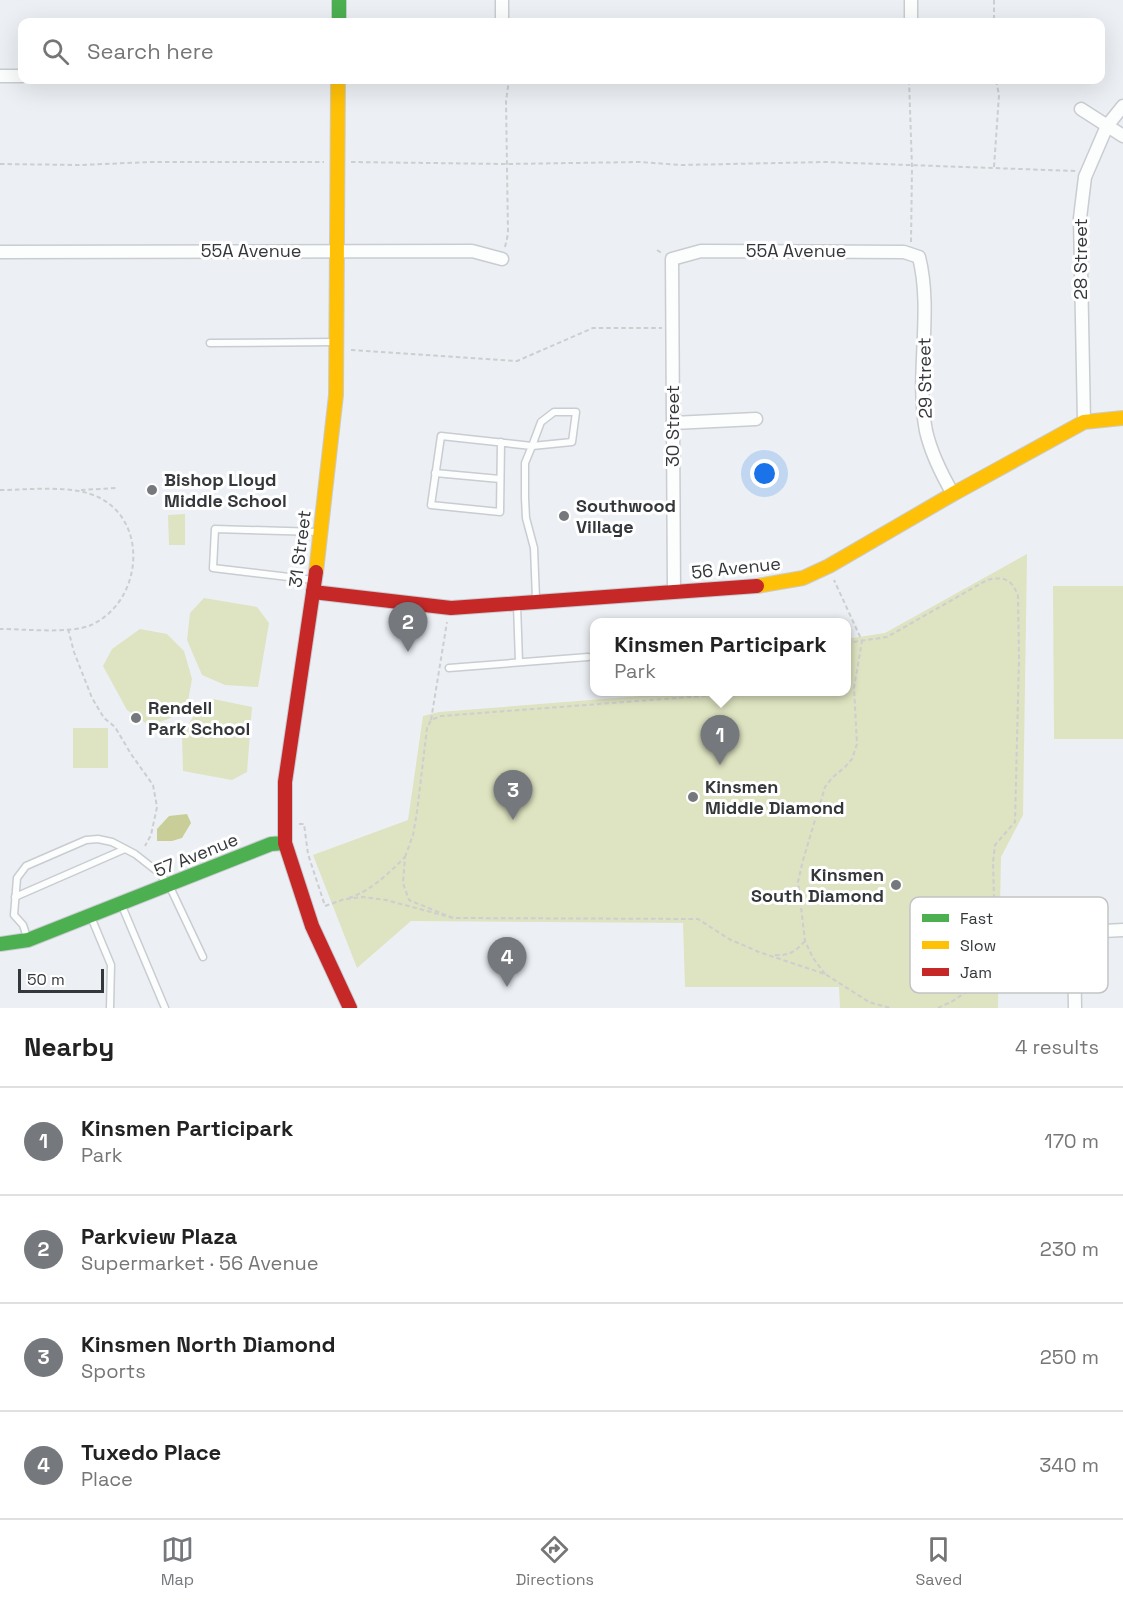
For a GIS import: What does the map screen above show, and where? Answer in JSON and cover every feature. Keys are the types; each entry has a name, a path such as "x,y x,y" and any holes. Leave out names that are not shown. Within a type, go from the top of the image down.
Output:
{"street":[{"path":"339,0 339,18"},
{"path":"502,0 502,18"},
{"path":"911,0 911,18"},
{"path":"0,76 18,76"},
{"name":"31 Street","path":"338,84 336,395 314,586 285,782 285,843 312,926 348,1007"},
{"name":"28 Street","path":"1084,422 1080,218 1085,177 1107,126 1123,106"},
{"path":"1082,109 1123,136"},
{"name":"55A Avenue","path":"0,252 472,251 502,259"},
{"name":"55A Avenue","path":"672,259 701,251 904,252 919,257"},
{"name":"29 Street","path":"919,257 924,277 923,394 926,432 953,494"},
{"name":"30 Street","path":"672,259 674,592"},
{"name":"56 Avenue","path":"314,586 423,606 451,608 738,589 776,584 803,578 829,567 953,494 1084,422 1123,418"},
{"path":"673,423 756,419"},
{"name":"57 Avenue","path":"91,917 272,844 285,843"},
{"path":"0,944 28,940 91,917"},
{"path":"1108,931 1123,930"},
{"path":"1075,993 1075,1008"}],"lane":[{"path":"210,343 338,342"},
{"path":"501,442 500,512 431,505 441,436 501,442 532,446 572,442 576,412 554,412 546,417 541,422 532,446 525,463 526,518 534,548 537,603"},
{"path":"435,473 500,479"},
{"path":"314,586 213,568 215,529 320,532"},
{"path":"517,605 519,662"},
{"path":"449,668 588,657"},
{"path":"28,940 23,925 14,915 17,878 26,866 86,840 98,839 112,842 125,849 158,872 169,885 203,957"},
{"path":"15,897 125,849"},
{"path":"121,904 165,1008"},
{"path":"91,917 111,965 111,1008"}],"path":[{"path":"994,0 994,18"},
{"path":"502,259 508,234 506,101 508,84"},
{"path":"909,84 912,166 911,232"},
{"path":"994,167 999,95 997,84"},
{"path":"0,164 320,162"},
{"path":"351,162 507,164 639,162 682,165 825,162 1073,170"},
{"path":"350,350 517,361 593,328 659,328"},
{"path":"0,490 78,491 116,488"},
{"path":"0,629 84,628 117,606 125,594 131,580 133,563 130,534 118,512 98,497 78,491"},
{"path":"851,642 886,637 987,580 1005,578 1015,586 1018,596 1015,822 995,845 994,897"},
{"path":"825,974 813,958 805,941 798,882 825,787 852,759 857,744 854,688 862,641 834,581"},
{"path":"447,624 431,720 426,734 413,836 405,857 403,883 410,900 453,918"},
{"path":"68,629 74,652 92,698 104,718 115,727 153,785 157,807 151,835 145,846"},
{"path":"431,720 441,716 541,707 699,696"},
{"path":"304,824 308,854 325,906 359,895 384,878 405,857"},
{"path":"346,898 363,897 386,900 453,918 698,919 729,939 825,974 870,1002 890,1008"},
{"path":"769,955 783,956 795,952 805,941"},
{"path":"938,1008 964,993"}],"green space":[{"path":"185,514 185,545 169,545 168,515"},
{"path":"1027,554 1023,815 1001,857 1000,897 910,897 910,993 998,993 998,1008 840,1008 839,987 685,987 683,923 411,921 357,968 313,855 408,820 423,716 439,712 641,696 851,696 851,638 885,633"},
{"path":"1053,586 1123,586 1123,739 1054,739"},
{"path":"204,598 257,607 269,623 258,687 225,685 202,675 187,640 190,613"},
{"path":"140,629 167,634 184,651 192,679 186,712 150,726 127,710 103,666 112,649"},
{"path":"213,699 252,707 247,772 232,780 183,771 182,736 199,706"},
{"path":"73,728 108,728 108,768 73,768"},
{"path":"187,814 191,823 182,838 157,841 157,829 169,816"}],"traffic: fast":[{"path":"339,0 339,18"},
{"path":"0,944 28,940 271,844 285,843"}],"traffic: slow":[{"path":"316,572 336,395 338,84"},
{"path":"757,586 803,578 829,566 1084,422 1123,418"}],"traffic: jam":[{"path":"316,572 285,782 285,843 312,926 350,1008"},
{"path":"313,592 451,608 757,586"}],"place":[{"name":"Bishop Lloyd Middle School","path":"152,490"},
{"name":"Southwood Village","path":"564,516"},
{"name":"Parkview Plaza","path":"408,652"},
{"name":"Rendell Park School","path":"136,718"},
{"name":"Kinsmen Participark","path":"720,765"},
{"name":"Kinsmen Middle Diamond","path":"693,797"},
{"name":"Kinsmen North Diamond","path":"513,820"},
{"name":"Kinsmen South Diamond","path":"896,885"},
{"name":"Tuxedo Place","path":"507,987"}]}
